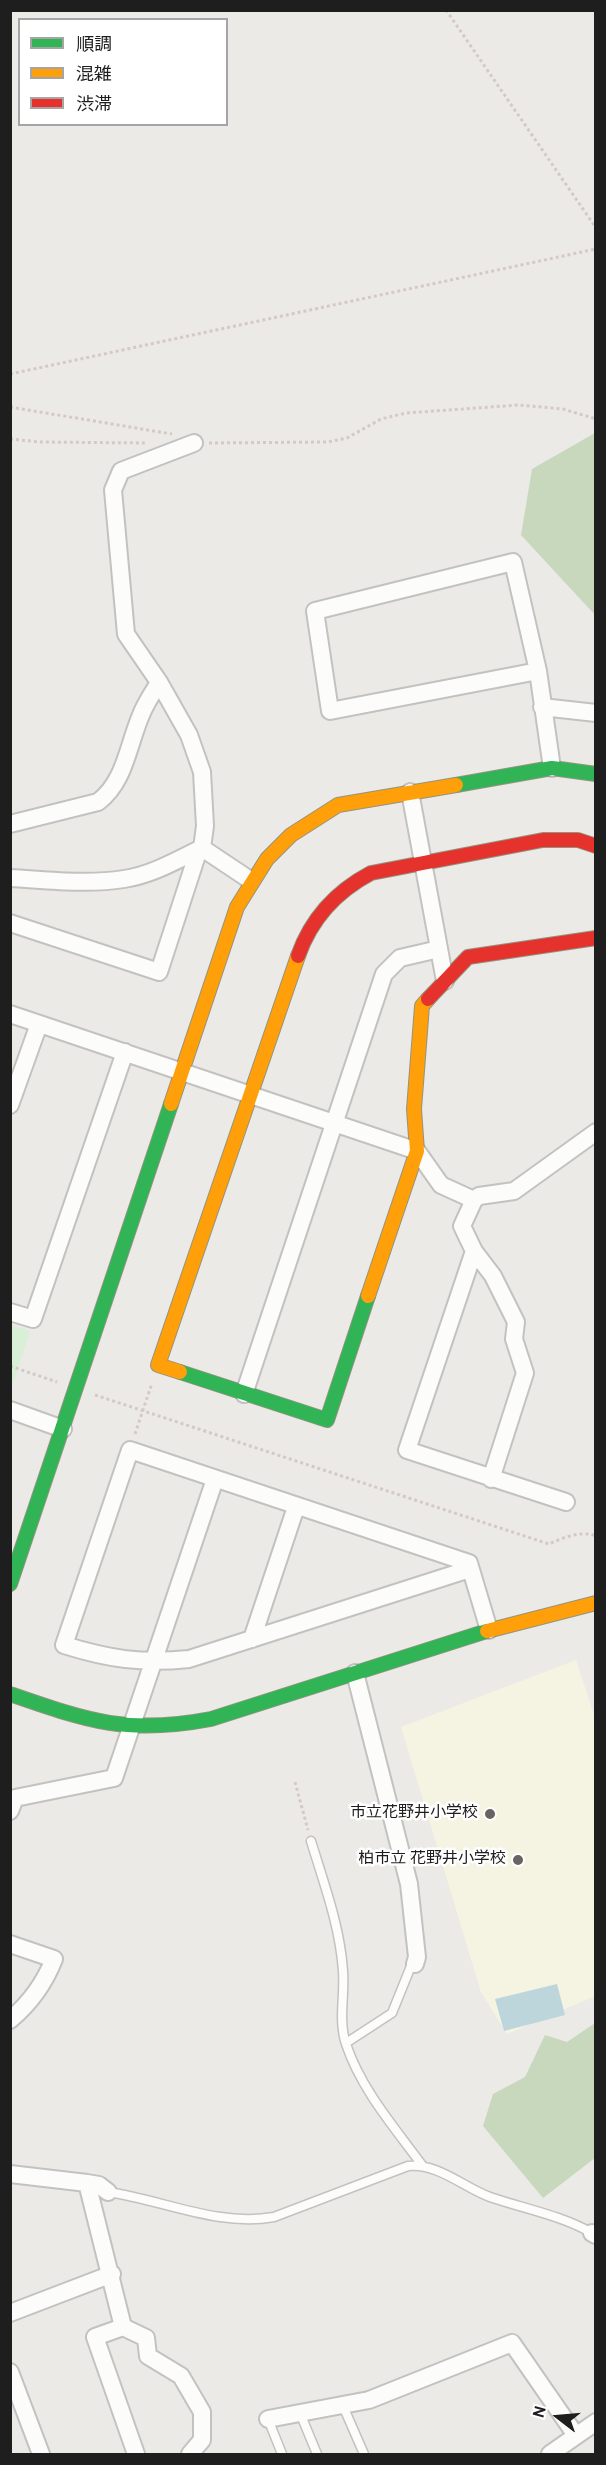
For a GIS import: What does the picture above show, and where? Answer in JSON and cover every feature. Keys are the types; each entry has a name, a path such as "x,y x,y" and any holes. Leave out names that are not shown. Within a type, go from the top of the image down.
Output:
{"street":[{"path":"10,922 159,972 200,848 205,826 202,772 189,735 159,682 126,634 113,489 121,471 194,443"},
{"path":"538,671 330,711 315,611 513,562 538,671 552,768"},
{"path":"10,824 98,802 110,794 121,774 141,714 159,682"},
{"path":"542,707 596,712"},
{"path":"10,1584 237,907 250,880 283,839 338,805 552,768 596,774"},
{"path":"410,792 445,981"},
{"path":"596,846 578,840 543,840 423,861 371,873 356,881 321,911 303,941 158,1365 327,1420 417,1151 414,1109 422,1006 468,957 596,938"},
{"path":"10,878 69,881 124,879 162,868 200,848"},
{"path":"200,848 250,880"},
{"path":"244,1394 384,974 400,958 439,949"},
{"path":"10,1014 417,1151 441,1185 474,1200"},
{"path":"10,1105 39,1024"},
{"path":"10,1312 33,1319 125,1052"},
{"path":"491,1479 525,1373 514,1340 516,1322 493,1276 474,1251 462,1226 474,1200 479,1196 514,1191 596,1132"},
{"path":"474,1251 407,1450 566,1502"},
{"path":"10,1410 63,1429"},
{"path":"470,1569 189,1659 153,1663 107,1659 64,1646 130,1450 469,1563 489,1630"},
{"path":"10,1811 15,1798 114,1778 214,1479"},
{"path":"252,1639 296,1506"},
{"path":"10,1694 93,1720 131,1727 170,1726 211,1719 489,1630 596,1603"},
{"path":"356,1673 409,1884 417,1957 415,1964"},
{"path":"10,1944 54,1959 48,1973 22,2011 10,2020"},
{"path":"10,2174 99,2185 108,2192"},
{"path":"87,2183 112,2274 123,2328"},
{"path":"10,2313 112,2274"},
{"path":"136,2454 95,2337 123,2328 146,2338 148,2356 181,2376 202,2412 202,2440 190,2454"},
{"path":"268,2419 343,2406 396,2391 461,2361 512,2343 575,2434"},
{"path":"10,2372 41,2454"},
{"path":"550,2454 575,2434 596,2422"}],"lane":[{"path":"311,1841 320,1857 337,1926 343,1972 341,2015 346,2043 364,2083 422,2164 489,2196 568,2220 594,2234"},
{"path":"346,2043 392,2013 411,1966 415,1964"},
{"path":"108,2192 138,2197 210,2216 257,2220 274,2217 408,2166 422,2164"},
{"path":"343,2406 364,2454"},
{"path":"300,2413 317,2454"},
{"path":"268,2419 282,2454"}],"path":[{"path":"446,10 596,228"},
{"path":"10,374 596,249"},
{"path":"194,443 328,442 347,438 381,419 406,413 519,405 563,409 596,419"},
{"path":"10,407 174,435 168,443"},
{"path":"10,439 40,442 156,443"},
{"path":"130,1450 158,1365"},
{"path":"10,1366 549,1544 564,1537 591,1534 596,1536"},
{"path":"295,1782 311,1841"}],"shaded area":[{"name":"柏市立 花野井小学校","path":"576,1660 595,1718 595,1996 507,2034 481,1992 401,1727"}],"green space":[{"path":"595,433 595,615 521,535 532,469"},
{"path":"10,1325 30,1331 11,1390"},
{"path":"595,2023 595,2158 543,2198 483,2126 493,2094 525,2077 545,2035 567,2042"}],"water":[{"path":"557,1984 565,2015 504,2031 495,1999"}],"traffic: fast":[{"path":"456,785 552,768 596,774"},
{"path":"10,1584 171,1104"},
{"path":"180,1372 327,1420 368,1296"},
{"path":"10,1694 62,1712 108,1723 155,1726 181,1724 211,1719 487,1631"}],"traffic: slow":[{"path":"171,1104 237,907 267,859 291,835 338,805 456,785"},
{"path":"180,1372 158,1365 298,956"},
{"path":"368,1296 417,1151 414,1109 422,1006 428,999"},
{"path":"487,1631 596,1603"}],"traffic: jam":[{"path":"298,956 310,930 327,907 347,888 371,873 543,840 578,840 596,846"},
{"path":"428,999 468,957 596,938"}],"place":[{"name":"市立花野井小学校","path":"490,1814"},
{"name":"柏市立 花野井小学校","path":"518,1860"}]}
